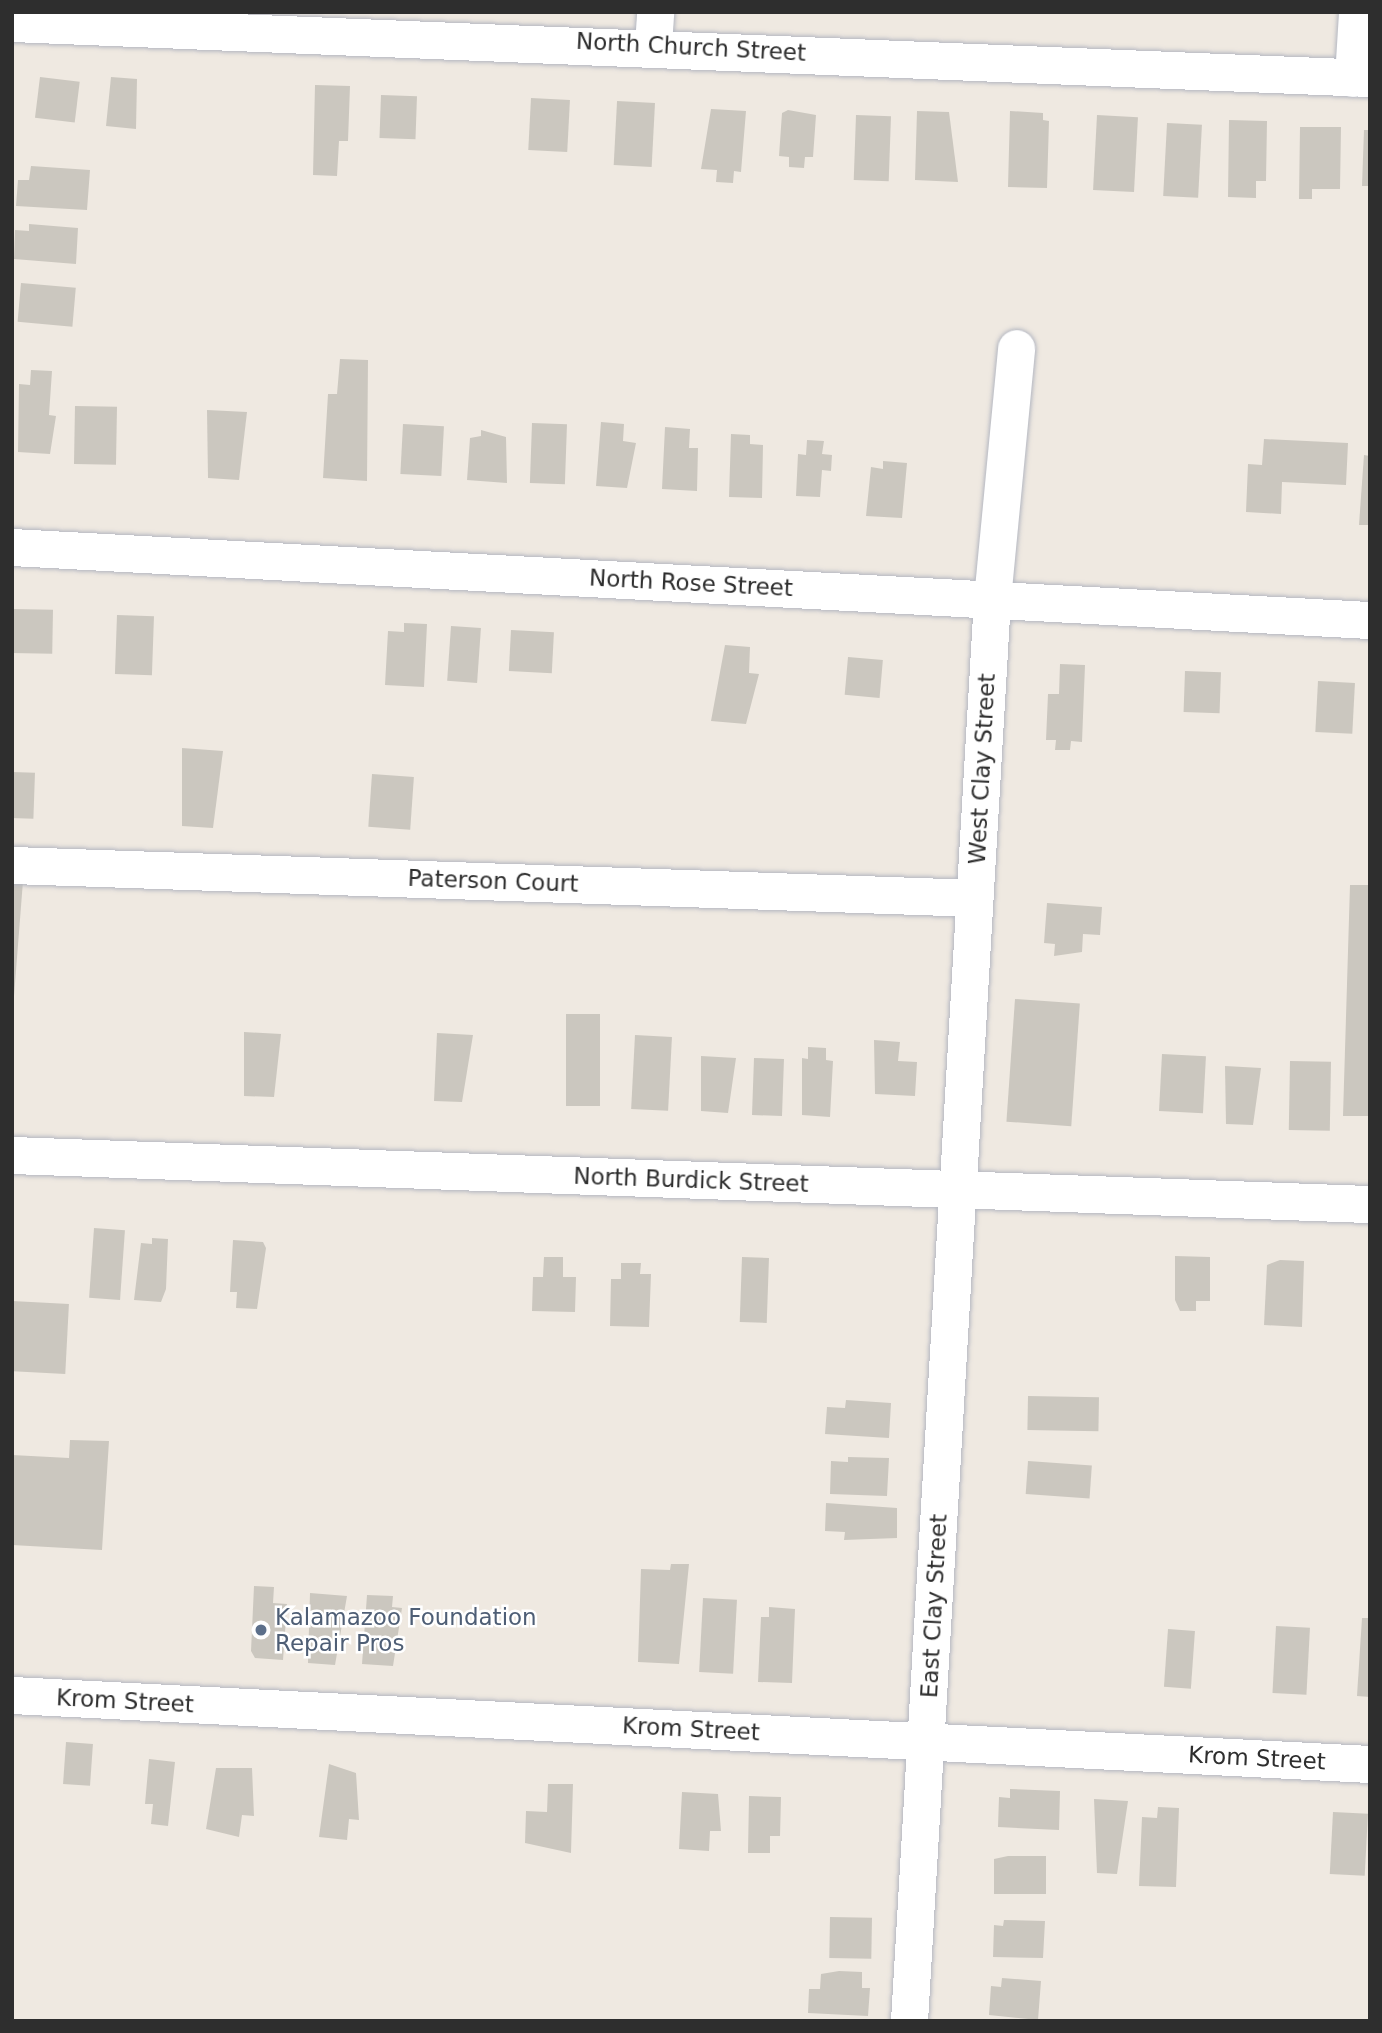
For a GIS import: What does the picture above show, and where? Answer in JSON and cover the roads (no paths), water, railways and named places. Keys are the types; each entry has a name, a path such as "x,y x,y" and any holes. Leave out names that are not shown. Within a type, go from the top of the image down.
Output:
{"street":[{"path":"1357,12 1362,78"},
{"name":"North Church Street","path":"12,23 654,28 1362,78"},
{"name":"West Clay Street","path":"958,1191 992,599 1016,348"},
{"name":"North Rose Street","path":"12,547 1370,620"},
{"name":"Paterson Court","path":"12,865 974,898"},
{"name":"North Burdick Street","path":"12,1156 958,1191 1370,1203"},
{"name":"East Clay Street","path":"909,2021 958,1191"},
{"name":"Krom Street","path":"12,1696 1370,1764"}],"place":[{"name":"Kalamazoo Foundation Repair Pros","path":"261,1630"}]}
